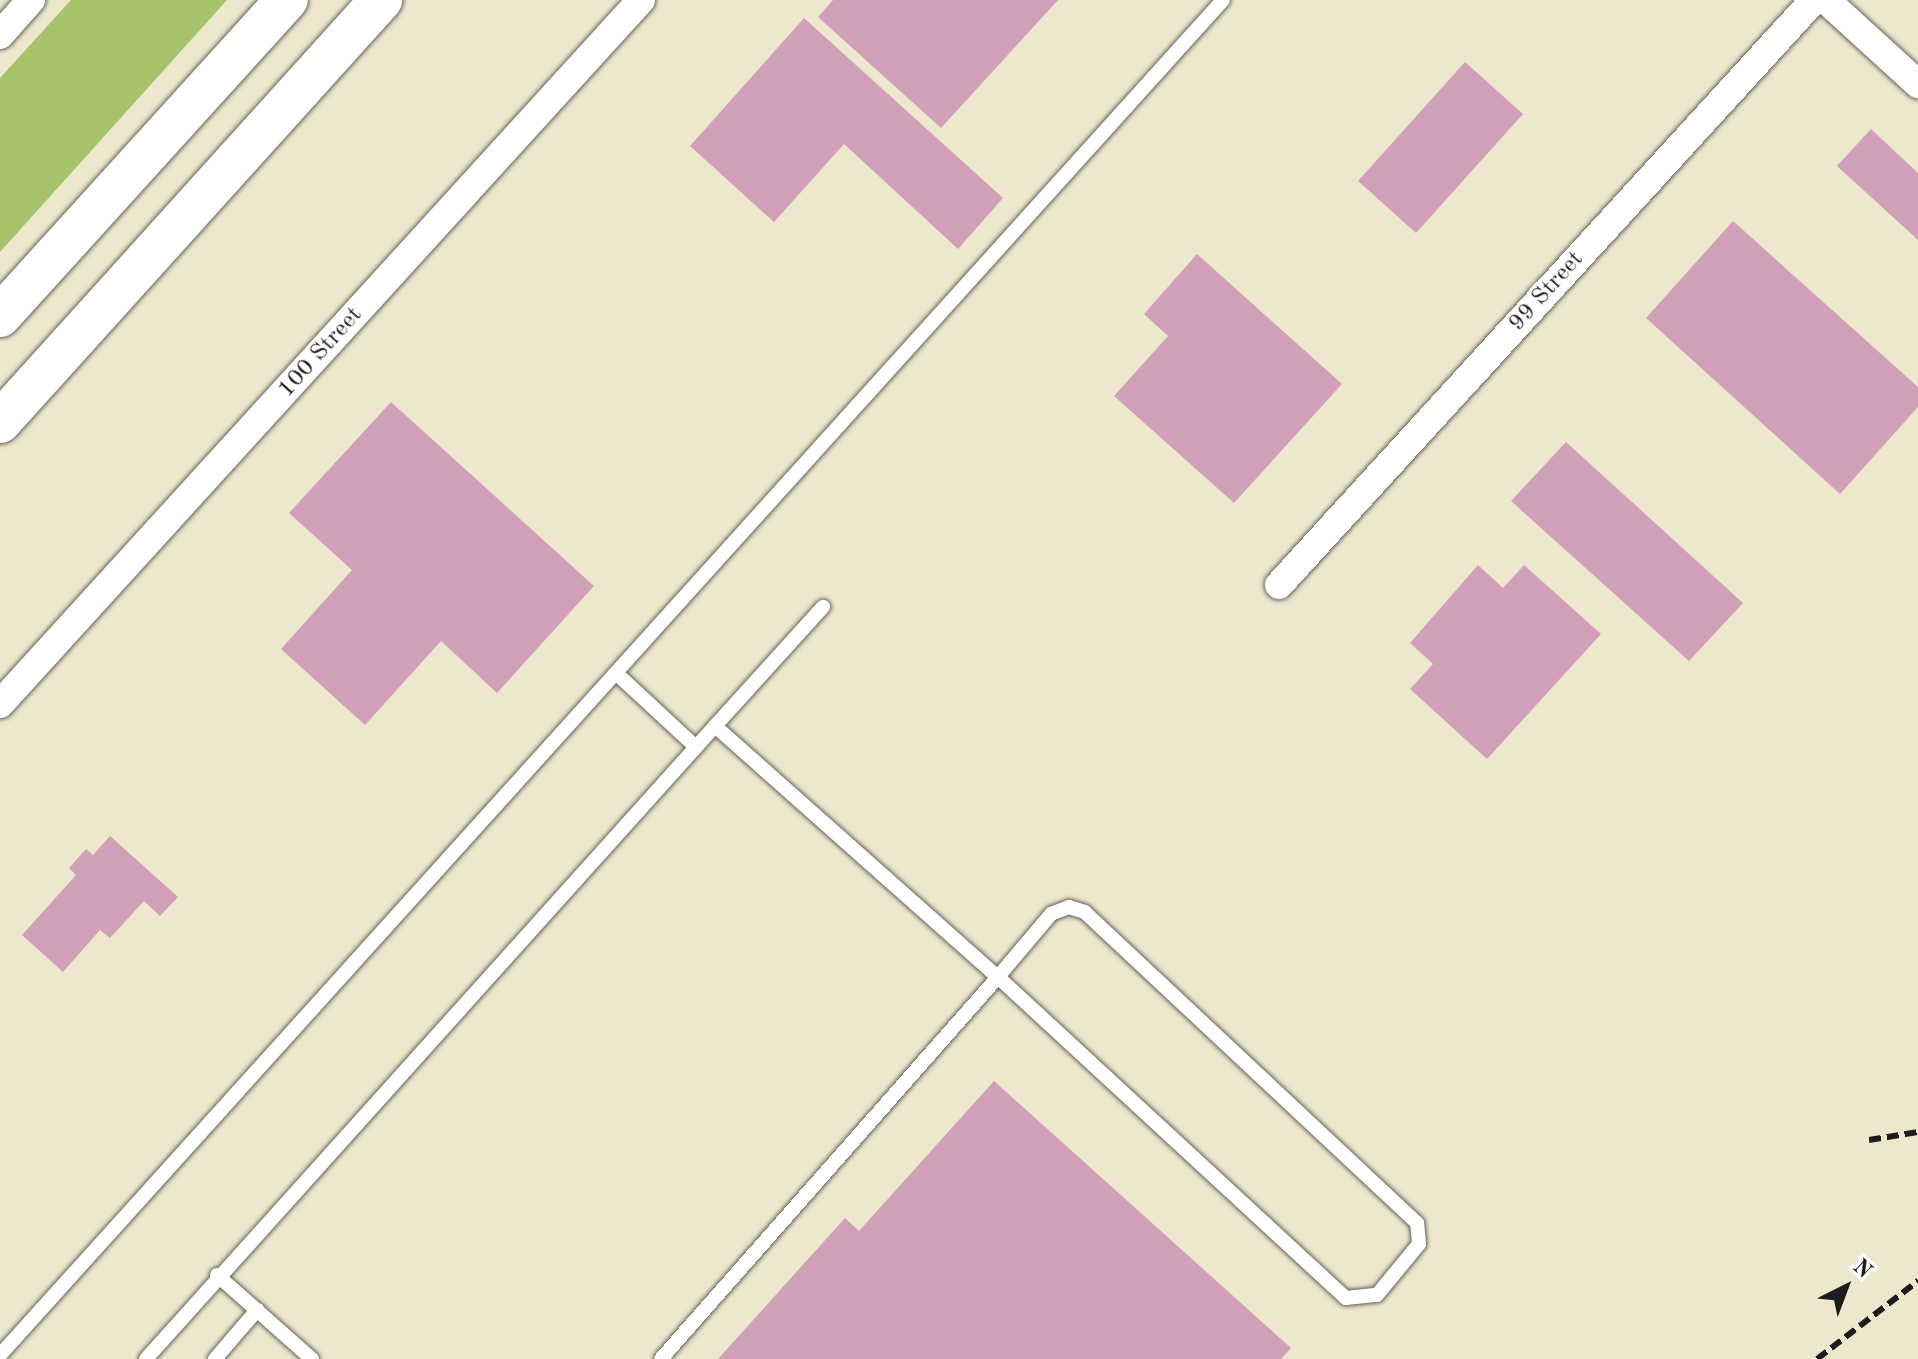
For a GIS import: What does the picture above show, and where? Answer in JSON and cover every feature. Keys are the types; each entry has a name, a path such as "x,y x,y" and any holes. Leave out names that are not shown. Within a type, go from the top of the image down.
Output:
{"main road":[{"path":"0,316 287,0"},
{"path":"0,422 381,0"}],"street":[{"path":"0,35 31,0"},
{"name":"100 Street","path":"0,704 641,0"},
{"name":"99 Street","path":"1279,585 1814,0"},
{"path":"1826,0 1918,84"}],"lane":[{"path":"0,1355 1223,0"},
{"path":"146,1359 217,1275 823,607"},
{"path":"616,673 696,747"},
{"path":"661,1359 998,977 1051,914 1069,907 1085,912 1405,1210 1417,1223 1419,1244 1377,1295 1346,1298 998,977 715,726"},
{"path":"217,1275 312,1359"},
{"path":"215,1359 257,1310"}],"green space":[{"path":"71,0 227,0 0,252 0,78"}],"building":[{"path":"833,0 1058,0 941,128 818,17"},
{"path":"804,18 1003,198 958,249 844,144 774,222 690,146"},
{"path":"1465,62 1523,114 1416,233 1358,181"},
{"path":"1871,129 1918,173 1918,240 1837,166"},
{"path":"1733,221 1918,387 1918,407 1840,494 1646,318"},
{"path":"1197,254 1342,384 1234,503 1114,396 1168,336 1144,314"},
{"path":"391,402 594,586 497,693 441,641 365,725 281,649 352,570 289,513"},
{"path":"1566,442 1743,603 1689,661 1511,501"},
{"path":"1478,565 1503,588 1524,565 1601,634 1487,759 1410,689 1433,664 1410,643"},
{"path":"110,836 178,897 160,916 144,901 110,938 100,930 63,972 22,935 76,875 69,868 86,849 93,855"},
{"path":"994,1081 1291,1348 1281,1359 718,1359 845,1218 859,1231"}],"railway":[{"path":"1869,1140 1918,1132"},
{"path":"1817,1359 1918,1281"}]}
